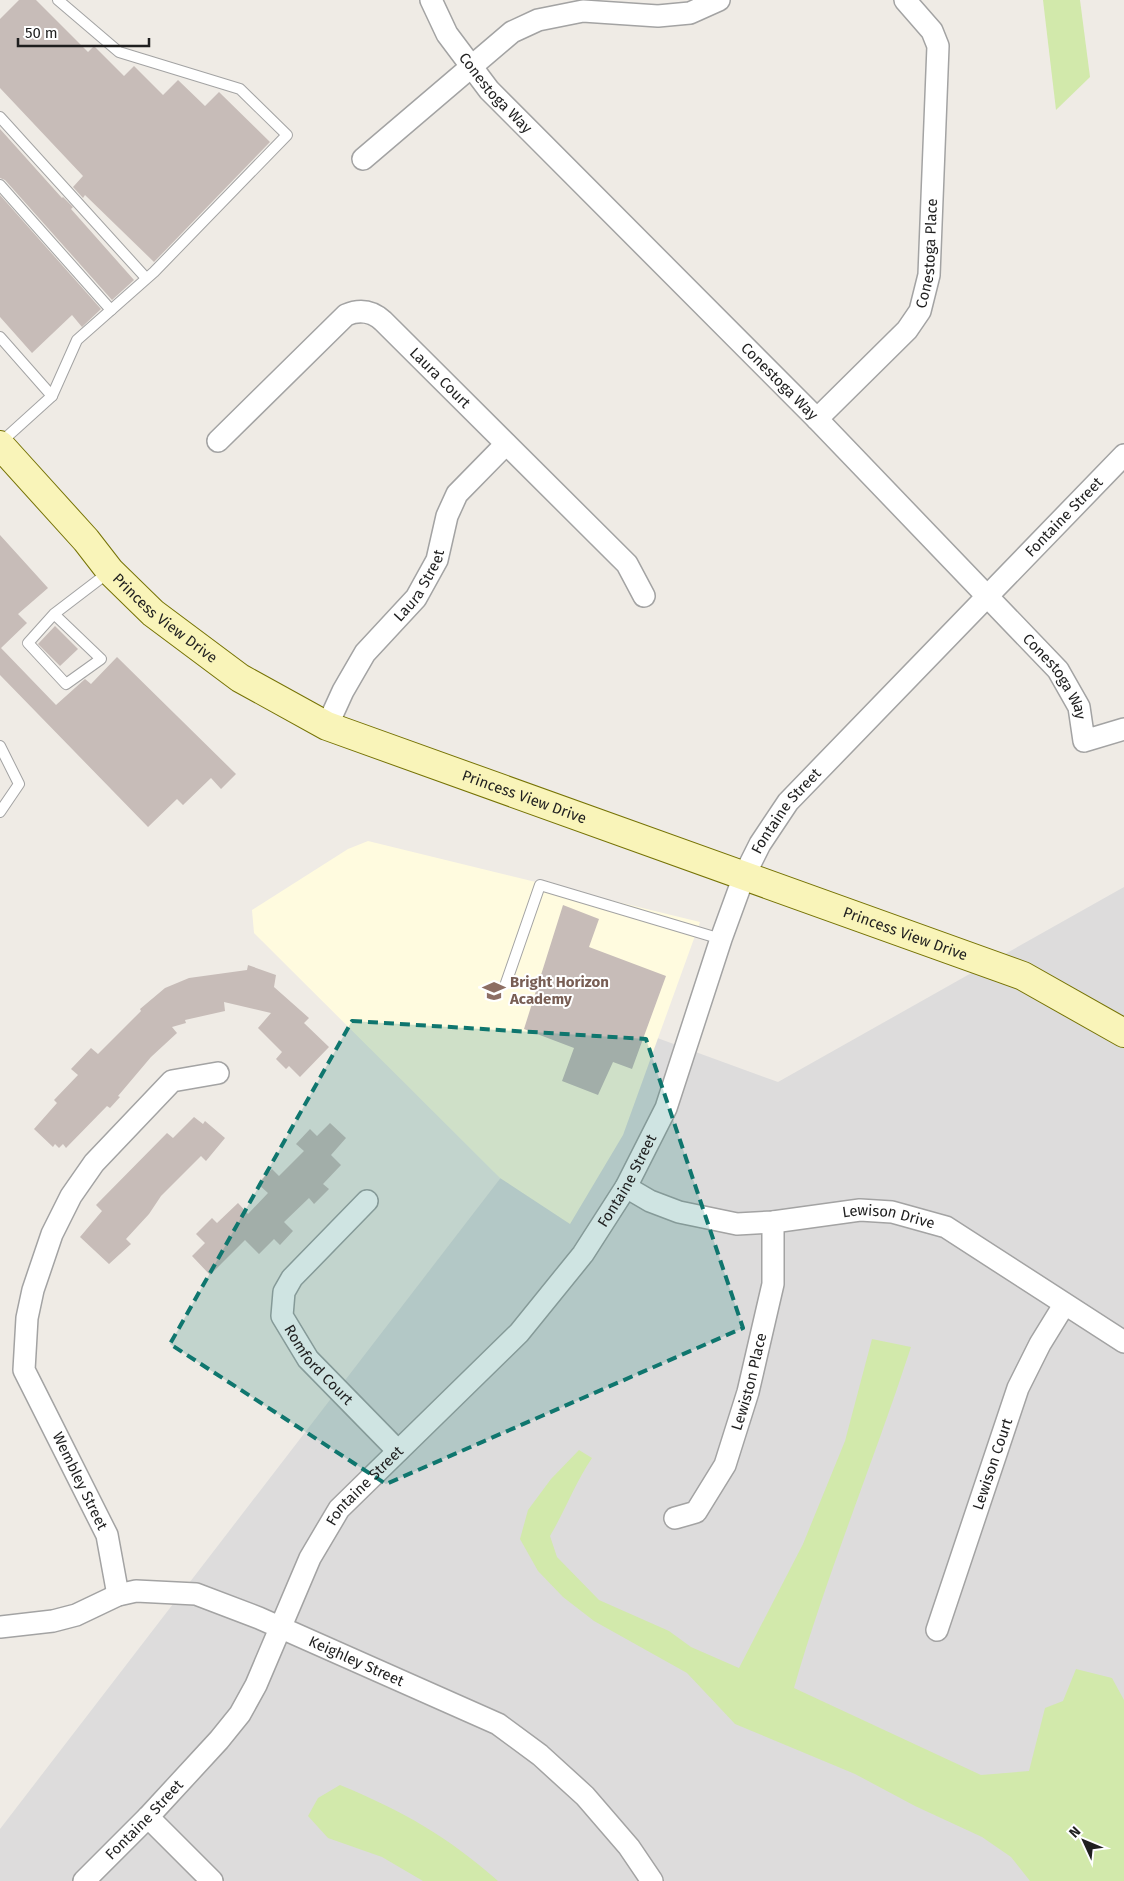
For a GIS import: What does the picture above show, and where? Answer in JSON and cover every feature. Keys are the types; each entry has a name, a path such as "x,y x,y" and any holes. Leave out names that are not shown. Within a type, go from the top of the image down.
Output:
{"main road":[{"name":"Princess View Drive","path":"0,444 86,540 110,571 153,613 240,678 327,726 1023,976 1124,1033"}],"street":[{"name":"Conestoga Way","path":"431,0 447,34 489,90 817,419 1058,670 1079,707 1084,741 1124,728"},
{"path":"363,159 512,32 538,20 583,11 658,16 690,13 719,0"},
{"name":"Conestoga Place","path":"817,419 907,330 920,311 929,276 938,46 932,31 905,0"},
{"name":"Laura Court","path":"218,441 346,315 362,311 377,315 627,564 644,596"},
{"name":"Laura Street","path":"327,726 343,691 365,653 416,598 436,560 447,516 457,494 506,444"},
{"name":"Fontaine Street","path":"84,1881 219,1740 240,1714 256,1685 310,1558 339,1509 519,1333 583,1254 626,1187 666,1108 721,939 744,876 760,844 788,802 1124,455"},
{"name":"Wembley Street","path":"118,1595 107,1535 24,1370 27,1318 42,1262 52,1234 71,1196 94,1163 172,1082 218,1073"},
{"name":"Lewison Drive","path":"626,1187 650,1201 679,1212 737,1224 773,1222 860,1210 892,1212 946,1227 1124,1342"},
{"name":"Romford Court","path":"367,1202 292,1278 284,1292 282,1316 308,1359 398,1451"},
{"name":"Lewiston Place","path":"675,1518 696,1512 725,1465 731,1447 748,1392 773,1284 773,1222"},
{"name":"Lewison Court","path":"937,1630 1018,1388 1040,1344 1064,1305"},
{"name":"Keighley Street","path":"0,1627 53,1621 76,1615 118,1595 136,1591 196,1594 281,1627 498,1724 520,1739 561,1772 585,1796 629,1847 652,1881"},
{"path":"148,1816 212,1881"}],"lane":[{"path":"0,444 52,396 77,340 146,278 287,135 240,89 119,52 58,0"},
{"path":"0,117 146,278"},
{"path":"0,185 111,310"},
{"path":"0,337 52,396"},
{"path":"54,614 101,658 66,684 28,643 54,614 110,571"},
{"path":"0,746 19,784 0,812"},
{"path":"506,983 540,885 721,939"}],"highlighted area":[{"path":"352,1021 646,1039 743,1328 386,1484 170,1344"}],"shaded area":[{"name":"Bright Horizon Academy","path":"368,841 700,922 623,1135 570,1224 500,1178 254,933 252,910 348,849"},
{"path":"1124,887 1124,1881 0,1881 0,1829 619,1024 778,1082"}],"green space":[{"path":"1043,0 1080,0 1090,77 1056,110"},
{"path":"872,1339 911,1347 821,1602 794,1688 981,1775 1029,1771 1045,1708 1063,1701 1076,1669 1112,1678 1124,1700 1124,1881 1030,1881 1011,1857 982,1837 915,1806 855,1774 735,1724 687,1673 594,1621 563,1597 538,1571 520,1539 528,1510 551,1479 579,1450 592,1458 580,1477 550,1536 557,1557 599,1600 669,1631 691,1647 739,1668 803,1544 845,1441"},
{"path":"340,1785 424,1826 461,1851 498,1881 423,1881 382,1857 328,1838 308,1816 318,1798"}],"building":[{"path":"19,0 36,0 88,52 94,46 124,76 134,66 163,95 178,80 205,106 219,92 270,142 154,262 85,195 83,198 73,187 83,176 0,88 0,19"},
{"path":"0,129 62,198 73,207 71,209 134,280 112,300 5,180 0,178"},
{"path":"0,195 101,309 82,327 72,315 32,353 0,317"},
{"path":"0,535 48,588 18,614 27,623 1,648 56,705 85,679 91,684 117,657 236,774 221,789 211,778 183,805 177,799 148,827 0,675"},
{"path":"55,626 78,649 60,666 38,644"},
{"path":"563,905 599,919 589,947 666,976 632,1069 613,1062 598,1095 562,1081 574,1048 524,1029"},
{"path":"248,965 276,975 274,987 309,1018 304,1023 329,1047 300,1077 289,1066 286,1069 276,1059 282,1052 258,1028 271,1013 224,1002 225,1011 185,1020 186,1023 172,1027 177,1033 151,1057 110,1108 107,1106 66,1148 63,1144 59,1148 55,1144 53,1147 34,1129 57,1103 54,1100 78,1075 71,1069 91,1048 98,1054 141,1011 140,1009 165,988 189,978 247,970"},
{"path":"194,1117 203,1124 205,1121 225,1138 206,1161 201,1156 161,1196 149,1214 126,1239 131,1244 109,1264 80,1237 102,1211 96,1205 167,1133 173,1138"},
{"path":"330,1123 346,1138 331,1155 341,1165 323,1184 329,1189 314,1204 309,1198 284,1222 293,1231 280,1245 274,1239 259,1254 245,1240 210,1275 192,1256 205,1243 196,1234 212,1218 217,1223 238,1203 248,1214 268,1193 258,1184 262,1179 272,1169 279,1176 304,1151 296,1144 310,1129 317,1136"}],"place":[{"name":"Bright Horizon Academy","path":"494,991"}]}
